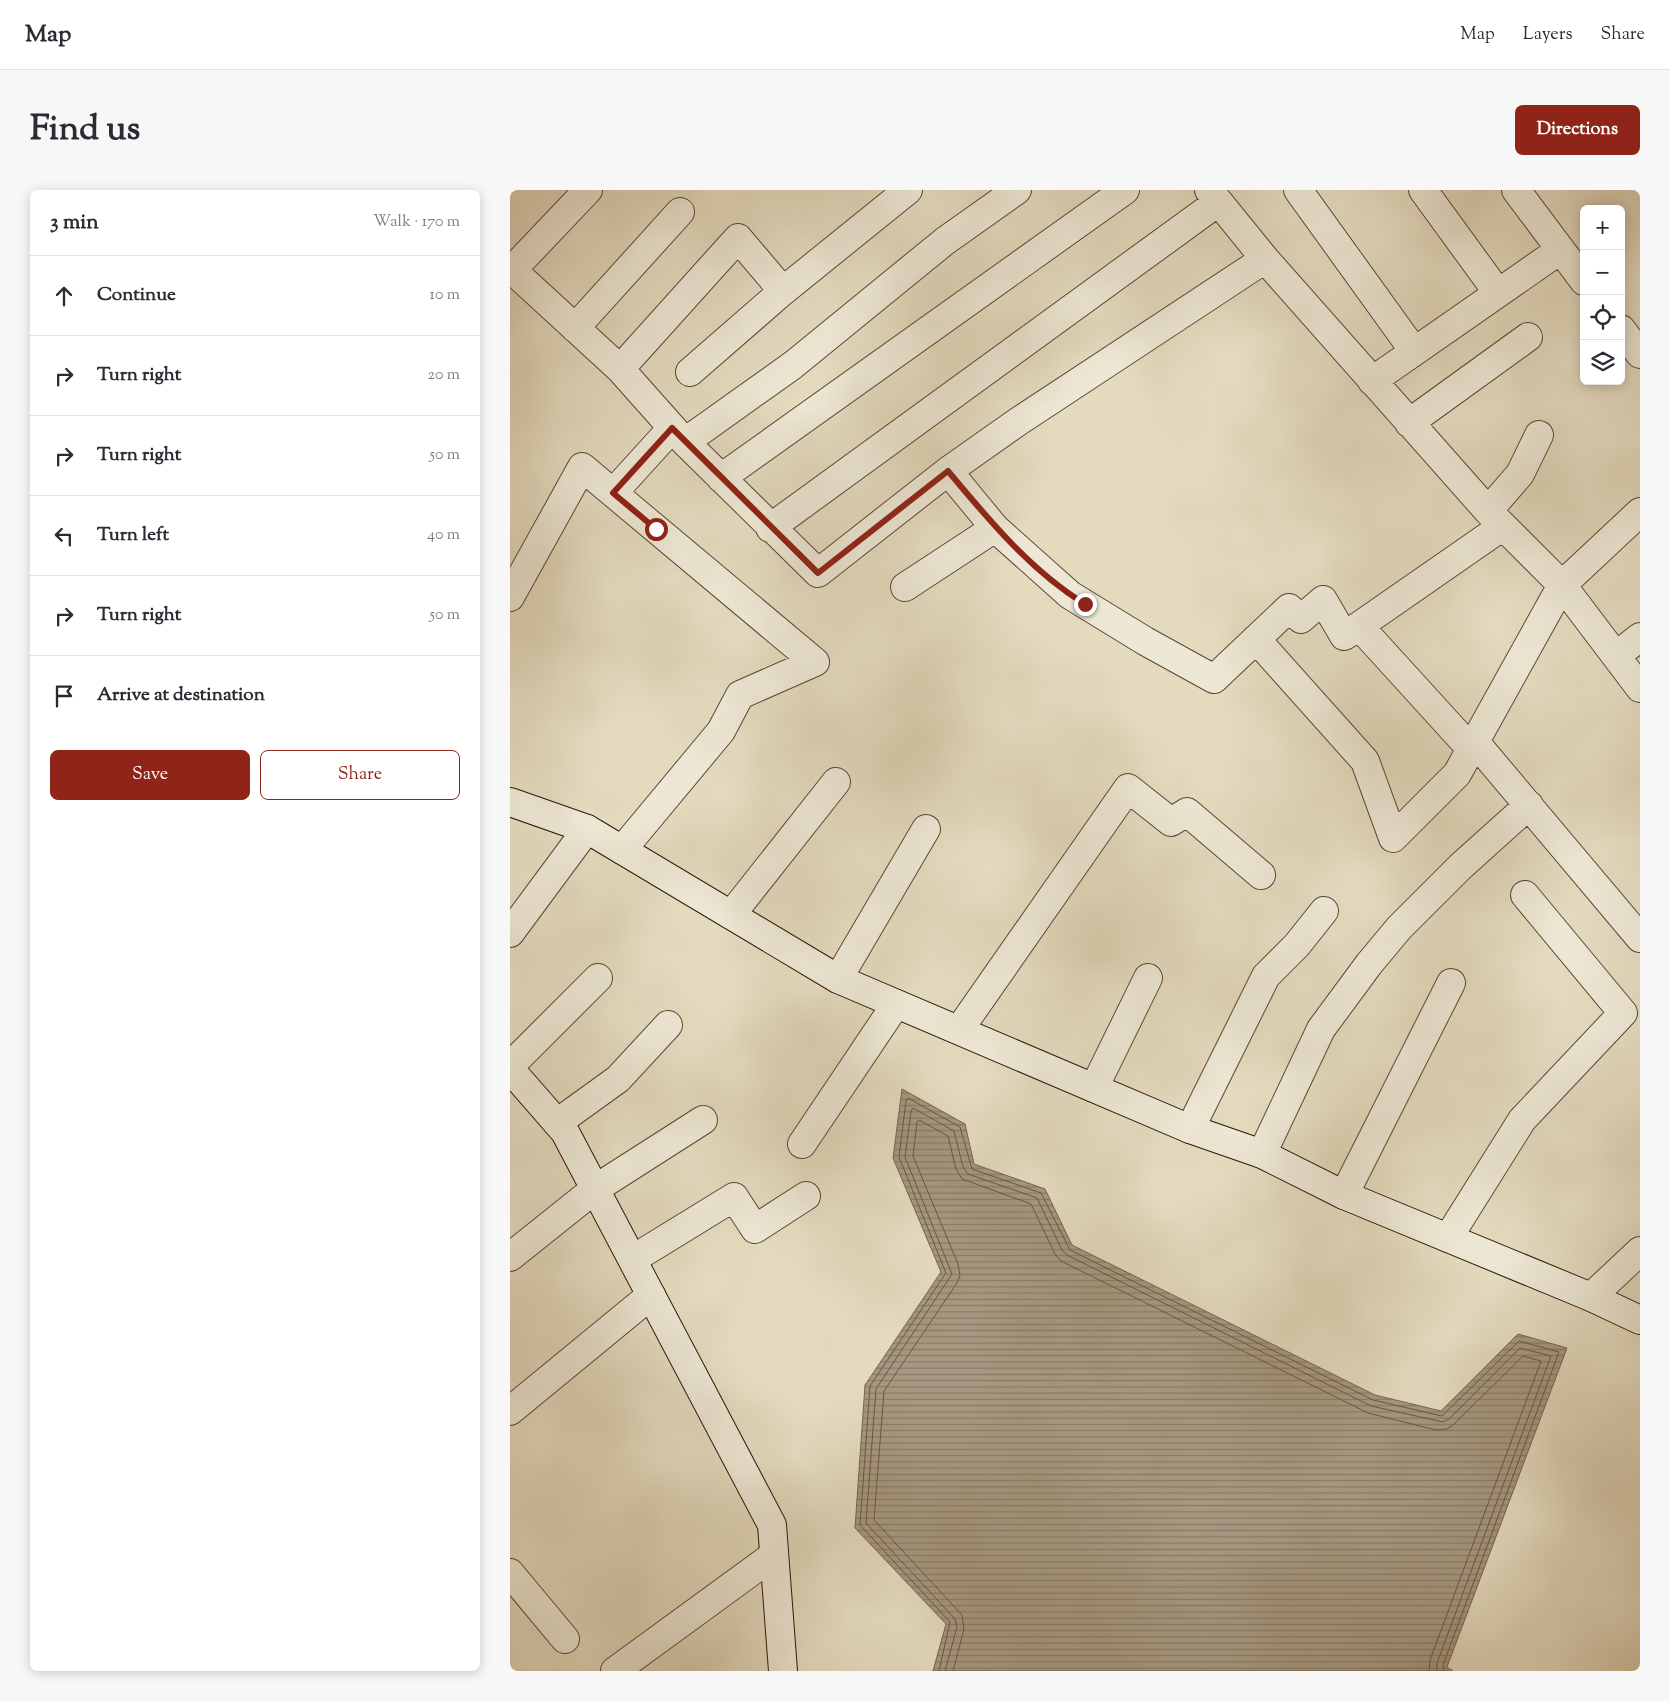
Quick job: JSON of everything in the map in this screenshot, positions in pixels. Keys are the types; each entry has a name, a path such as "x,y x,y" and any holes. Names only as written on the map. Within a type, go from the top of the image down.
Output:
{"street":[{"path":"588,190 511,269 620,369 679,435 770,528 818,573 948,471 1019,421 1265,259"},
{"path":"690,372 783,291 908,190"},
{"path":"613,493 679,435 793,365 945,242 1017,190"},
{"path":"721,478 1125,190"},
{"path":"1298,190 1414,351"},
{"path":"1423,190 1498,293"},
{"path":"1516,190 1580,276"},
{"path":"770,528 1214,196 1265,259 1410,424 1495,519 1562,585 1640,688"},
{"path":"575,328 680,212"},
{"path":"620,369 738,238 783,291"},
{"path":"1372,381 1560,250"},
{"path":"1625,334 1640,354"},
{"path":"1410,424 1528,337"},
{"path":"948,471 995,528 1070,595 1144,641 1214,679 1289,608 1301,619 1323,600 1344,636 1359,626 1495,519 1539,435"},
{"path":"510,596 582,466 815,662 740,695 721,731 622,850"},
{"path":"1256,639 1365,762 1393,838 1457,774 1562,585 1640,512"},
{"path":"905,587 995,528"},
{"path":"1359,626 1529,806 1640,938"},
{"path":"1616,656 1640,637"},
{"path":"731,915 836,782"},
{"path":"959,1030 1128,788 1171,822 1187,812 1261,875"},
{"path":"510,802 587,829 838,979 1190,1129 1262,1154 1344,1195 1591,1297 1640,1320"},
{"path":"1262,1154 1321,1029 1369,964 1400,928 1460,867 1529,806"},
{"path":"510,933 587,829"},
{"path":"838,979 926,829"},
{"path":"1448,1238 1522,1120 1632,1009 1525,895"},
{"path":"1190,1129 1266,976 1297,945 1324,910"},
{"path":"598,978 510,1068 565,1132 772,1524 783,1671"},
{"path":"1094,1088 1148,978"},
{"path":"1344,1195 1450,983"},
{"path":"802,1144 896,1004"},
{"path":"557,1123 618,1079 668,1025"},
{"path":"510,1258 595,1189 703,1120"},
{"path":"633,1259 734,1197 756,1229 806,1196"},
{"path":"1591,1297 1640,1251"},
{"path":"510,1411 651,1295"},
{"path":"615,1671 774,1555"},
{"path":"510,1573 565,1638"}],"water":[{"path":"902,1089 965,1124 974,1164 1045,1189 1072,1245 1375,1395 1441,1411 1518,1334 1567,1348 1447,1667 1453,1671 933,1671 946,1624 855,1528 865,1385 941,1272 893,1158"}],"route":[{"path":"656,529 613,493 672,428 770,528 818,573 948,471 995,528 1070,595 1085,604"}]}
